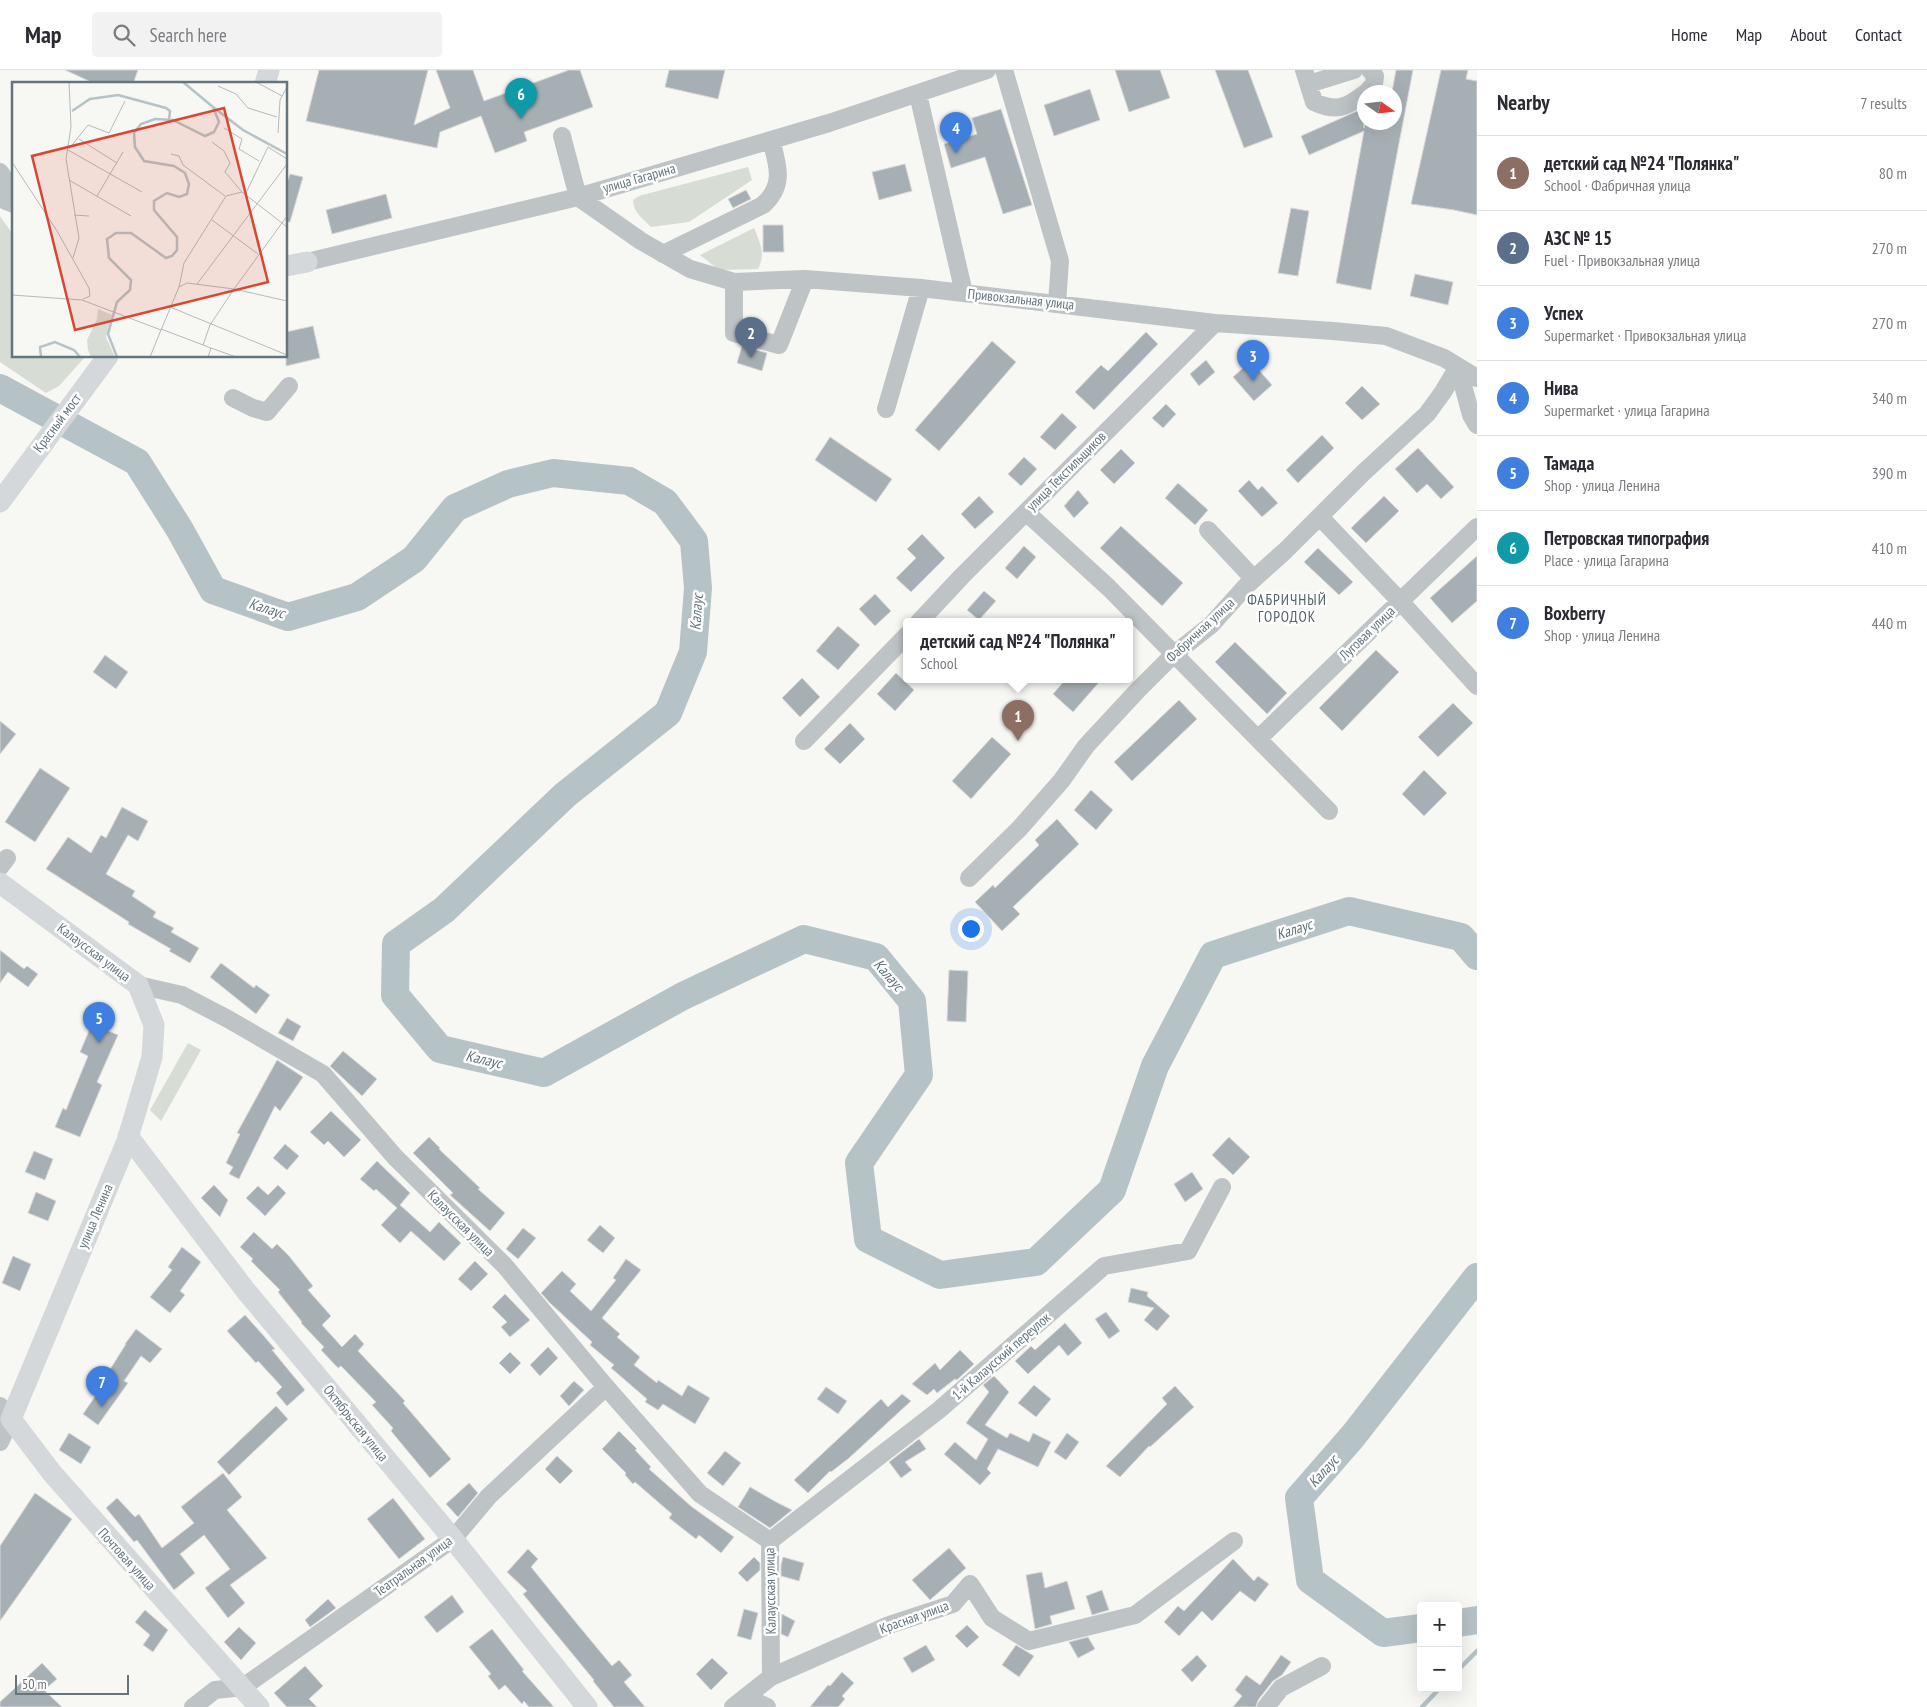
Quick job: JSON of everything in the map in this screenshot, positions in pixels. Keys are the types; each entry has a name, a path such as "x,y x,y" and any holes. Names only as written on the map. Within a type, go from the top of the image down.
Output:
{"main road":[{"path":"265,82 269,70"},
{"name":"Красный мост","path":"0,504 14,480 106,359"},
{"name":"Калаусская улица","path":"0,883 138,985"},
{"name":"улица Ленина","path":"6,1413 128,1136 152,1057 154,1026 138,985"},
{"name":"Октябрьская улица","path":"128,1136 246,1291 453,1539 587,1707"},
{"name":"Почтовая улица","path":"6,1413 58,1480 259,1707"}],"street":[{"name":"улица Гагарина","path":"293,263 578,196 771,140 918,94 987,70"},
{"path":"1004,70 1060,261 1057,303"},
{"path":"1354,70 1306,77 1314,102 1327,108 1348,106 1357,100"},
{"path":"1370,70 1375,76 1373,85"},
{"path":"918,94 964,292"},
{"path":"562,136 578,196"},
{"path":"663,254 763,205 773,196 778,179 778,168 771,140"},
{"path":"0,172 6,180 6,200 12,203"},
{"name":"Привокзальная улица","path":"578,196 640,241 690,270 734,282 805,280 921,288 1214,323 1386,336 1444,358 1477,378"},
{"path":"734,282 734,333 779,345 805,280"},
{"path":"886,409 921,288"},
{"name":"улица Текстильщиков","path":"923,618 1214,323"},
{"path":"1458,367 1471,416 1477,424"},
{"name":"Фабричная улица","path":"969,878 1019,829 1062,780 1086,746 1173,654 1211,624 1254,579 1320,517 1363,473 1427,414 1444,392 1458,367"},
{"path":"233,398 253,408 267,412 289,386"},
{"path":"1026,512 1109,588 1329,811"},
{"path":"1320,517 1477,686"},
{"name":"Луговая улица","path":"1258,739 1477,527"},
{"path":"1208,530 1254,579"},
{"path":"804,740 903,640"},
{"name":"Калаусская улица","path":"138,985 182,994 228,1018 323,1074 395,1157 505,1266 606,1387 700,1494 770,1541 771,1677"},
{"name":"1-й Калаусский переулок","path":"770,1541 939,1410 1104,1266 1188,1251 1222,1187"},
{"name":"Театральная улица","path":"193,1707 215,1690 243,1687 453,1539 488,1496 606,1387"},
{"name":"улица Ленина","path":"0,1442 6,1413"},
{"name":"Красная улица","path":"740,1702 771,1677 889,1625 953,1604 970,1584 992,1618 1029,1641 1135,1615 1234,1541"},
{"path":"1266,1707 1281,1688 1322,1666"},
{"path":"740,1702 767,1707"}],"shaded area":[{"path":"748,167 752,180 689,222 651,227 639,215 633,204 633,200 639,196"},
{"path":"0,216 12,233 12,358 84,358 59,386 46,393 0,362"},
{"path":"754,228 762,253 758,269 719,270 700,255"},
{"path":"188,1043 201,1050 161,1121 150,1110"}],"building":[{"path":"65,70 138,70 134,82 89,81"},
{"path":"319,70 428,70 414,125 450,108 436,70 473,70 484,101 569,70 580,70 593,107 524,132 527,141 495,153 481,116 440,132 437,148 306,121"},
{"path":"669,70 725,70 718,99 665,87"},
{"path":"1115,70 1160,70 1170,98 1129,112"},
{"path":"1215,70 1248,70 1273,137 1244,148"},
{"path":"1396,70 1413,70 1402,128 1402,85 1393,85"},
{"path":"1441,70 1468,70 1466,79 1477,81 1477,215 1411,204"},
{"path":"1090,89 1100,120 1054,136 1044,105"},
{"path":"1001,109 1032,205 1003,214 985,157 951,168 944,144 977,134 972,118"},
{"path":"1357,111 1357,130 1402,130 1371,290 1336,283 1364,131 1309,155 1301,136"},
{"path":"905,164 912,191 879,200 872,172"},
{"path":"290,174 303,177 290,222 288,222 288,180"},
{"path":"746,190 751,199 733,208 728,199"},
{"path":"386,194 392,218 332,234 326,210"},
{"path":"1291,208 1309,211 1298,276 1278,273"},
{"path":"763,225 783,225 784,252 763,252"},
{"path":"1415,274 1453,282 1448,305 1410,296"},
{"path":"313,326 320,358 286,366 286,358 288,358 288,332"},
{"path":"1146,332 1158,344 1094,410 1075,392 1101,365 1108,371"},
{"path":"992,341 1016,362 939,451 915,430"},
{"path":"742,346 767,353 762,371 737,363"},
{"path":"1206,360 1215,372 1199,386 1190,374"},
{"path":"1251,361 1272,385 1254,401 1233,377"},
{"path":"1362,386 1380,404 1362,420 1345,403"},
{"path":"1166,404 1176,414 1163,428 1152,418"},
{"path":"1062,413 1077,427 1055,450 1040,437"},
{"path":"1322,435 1334,448 1298,483 1286,470"},
{"path":"830,437 892,479 876,502 815,460"},
{"path":"1418,448 1454,487 1441,499 1427,484 1417,493 1395,469"},
{"path":"1121,449 1135,463 1114,484 1100,470"},
{"path":"1024,457 1037,469 1021,486 1008,474"},
{"path":"1249,480 1258,490 1262,486 1278,503 1262,517 1238,491"},
{"path":"1178,483 1208,510 1195,525 1165,498"},
{"path":"1078,490 1089,503 1074,518 1064,506"},
{"path":"979,496 994,512 975,529 961,514"},
{"path":"1384,496 1399,511 1366,543 1351,528"},
{"path":"1121,526 1183,583 1162,606 1100,548"},
{"path":"922,534 945,558 911,592 896,578 916,558 907,549"},
{"path":"1024,546 1036,557 1017,579 1005,568"},
{"path":"1318,548 1353,582 1339,595 1304,562"},
{"path":"1477,556 1477,601 1452,623 1430,598"},
{"path":"984,591 996,601 981,618 977,618 967,610"},
{"path":"875,594 891,611 875,626 859,609"},
{"path":"838,626 860,645 838,670 816,651"},
{"path":"1235,642 1287,693 1267,714 1215,662"},
{"path":"1376,650 1399,672 1342,731 1319,708"},
{"path":"105,655 128,672 116,689 93,672"},
{"path":"896,673 903,680 903,683 907,683 914,690 895,711 877,694"},
{"path":"802,678 820,697 800,717 782,698"},
{"path":"1062,683 1098,683 1073,712 1053,694"},
{"path":"1179,700 1197,719 1132,781 1114,762"},
{"path":"1453,703 1473,723 1438,757 1418,737"},
{"path":"0,721 16,734 0,754"},
{"path":"850,723 865,739 840,764 824,749"},
{"path":"992,737 1011,754 971,799 952,781"},
{"path":"40,768 70,788 35,842 5,822"},
{"path":"1424,770 1447,793 1424,816 1402,794"},
{"path":"1091,790 1113,810 1096,830 1074,810"},
{"path":"122,807 148,821 138,841 128,835 106,874 135,891 132,896 156,912 153,917 174,928 171,932 199,948 190,963 46,869 68,837 91,853 101,835 106,838"},
{"path":"1057,819 1079,844 1013,907 1020,914 1002,931 975,902 993,885 995,888 1039,845 1035,840"},
{"path":"0,950 24,969 27,966 38,974 28,987 8,972 0,983"},
{"path":"221,963 254,988 256,985 270,995 256,1014 210,977"},
{"path":"949,970 968,971 966,1022 947,1021"},
{"path":"287,1018 301,1026 293,1041 278,1033"},
{"path":"92,1024 118,1035 97,1082 102,1085 80,1137 55,1127 63,1108 66,1110 88,1056 80,1052"},
{"path":"343,1051 377,1079 362,1096 330,1066"},
{"path":"277,1060 303,1077 280,1111 275,1106 239,1179 229,1174 233,1167 226,1163 240,1134 237,1133"},
{"path":"331,1111 361,1140 344,1157 328,1141 324,1145 310,1132"},
{"path":"429,1137 480,1188 478,1189 505,1213 490,1231 450,1195 453,1193 413,1153"},
{"path":"1229,1137 1250,1157 1233,1175 1212,1155"},
{"path":"285,1144 299,1156 287,1170 273,1158"},
{"path":"34,1151 53,1159 45,1180 25,1172"},
{"path":"377,1161 410,1193 400,1205 430,1232 439,1222 461,1243 444,1261 411,1231 400,1243 381,1225 397,1208 376,1189 374,1191 360,1179"},
{"path":"1192,1172 1203,1189 1185,1202 1174,1184"},
{"path":"214,1185 228,1200 220,1217 201,1198"},
{"path":"278,1185 286,1193 265,1216 246,1198 258,1186 268,1195"},
{"path":"36,1192 56,1201 48,1221 28,1213"},
{"path":"600,1225 615,1238 603,1253 587,1240"},
{"path":"523,1228 536,1238 518,1259 506,1249"},
{"path":"254,1232 272,1249 277,1244 289,1256 313,1286 308,1290 331,1316 322,1325 342,1347 355,1334 364,1344 358,1351 405,1401 403,1403 451,1459 430,1478 391,1431 393,1428 372,1405 376,1402 341,1366 338,1368 321,1350 324,1347 301,1323 278,1292 280,1290 240,1247"},
{"path":"182,1247 201,1262 180,1291 185,1295 170,1313 150,1297 172,1270 168,1267"},
{"path":"13,1256 31,1264 20,1291 2,1283"},
{"path":"626,1259 641,1270 602,1318 620,1334 617,1337 640,1357 634,1365 657,1383 658,1380 682,1396 688,1385 710,1398 695,1424 663,1404 658,1410 645,1402 647,1399 611,1368 614,1365 590,1345 592,1342 541,1293 562,1271 576,1284 570,1291 591,1311 616,1280 613,1278"},
{"path":"475,1261 488,1274 471,1291 458,1279"},
{"path":"1131,1288 1148,1292 1147,1296 1170,1316 1157,1331 1144,1320 1154,1308 1128,1302"},
{"path":"505,1294 530,1320 510,1337 501,1327 507,1322 492,1307"},
{"path":"1106,1312 1120,1331 1109,1339 1095,1319"},
{"path":"245,1315 275,1349 272,1350 305,1390 287,1406 276,1393 282,1387 258,1361 256,1363 227,1331"},
{"path":"1065,1323 1082,1343 1068,1356 1059,1345 1028,1374 1015,1361 1031,1346 1035,1350"},
{"path":"136,1329 162,1349 150,1363 141,1356 124,1381 128,1383 98,1425 83,1414 101,1388 99,1387"},
{"path":"548,1347 558,1358 540,1376 530,1365"},
{"path":"960,1350 974,1364 957,1380 955,1379 937,1393 934,1389 927,1395 912,1384 935,1363 940,1370"},
{"path":"510,1352 521,1363 510,1374 499,1363"},
{"path":"994,1376 1009,1392 985,1425 1007,1438 1010,1433 1029,1442 1033,1433 1051,1442 1038,1467 998,1449 987,1469 991,1473 980,1485 944,1454 955,1442 976,1460 988,1439 966,1423 989,1392 983,1385"},
{"path":"574,1381 584,1390 569,1406 560,1396"},
{"path":"1034,1385 1051,1399 1036,1417 1018,1403"},
{"path":"1175,1386 1194,1407 1149,1446 1120,1477 1106,1466 1167,1404 1162,1398"},
{"path":"826,1387 847,1401 838,1414 817,1399"},
{"path":"902,1394 911,1401 849,1458 830,1471 808,1493 794,1480 881,1399 888,1407"},
{"path":"276,1406 288,1419 229,1475 217,1462"},
{"path":"619,1431 637,1449 635,1450 651,1467 649,1469 692,1507 734,1537 721,1553 699,1535 696,1539 669,1518 672,1514 635,1482 633,1484 625,1475 626,1473 602,1449"},
{"path":"69,1433 91,1447 81,1464 59,1450"},
{"path":"1067,1433 1079,1442 1066,1460 1054,1452"},
{"path":"919,1439 926,1449 905,1462 912,1470 901,1478 889,1462"},
{"path":"725,1451 741,1463 723,1486 707,1473"},
{"path":"557,1456 573,1471 560,1484 545,1469"},
{"path":"223,1473 242,1497 227,1510 267,1558 230,1585 245,1603 228,1618 205,1588 230,1569 204,1535 180,1554 195,1573 174,1590 137,1540 134,1542 106,1508 117,1498 135,1517 139,1514 162,1548 194,1523 181,1507"},
{"path":"469,1483 478,1493 458,1517 446,1504"},
{"path":"750,1487 792,1510 770,1528 738,1507"},
{"path":"35,1493 72,1519 0,1621 0,1546"},
{"path":"393,1498 425,1539 399,1559 367,1519"},
{"path":"949,1548 966,1568 930,1600 912,1580"},
{"path":"528,1549 538,1559 531,1567 578,1625 612,1666 619,1660 632,1675 624,1682 645,1707 614,1707 523,1594 527,1591 507,1572"},
{"path":"754,1557 760,1563 760,1570 747,1582 738,1573"},
{"path":"783,1557 804,1563 799,1581 781,1576"},
{"path":"1233,1559 1254,1581 1258,1576 1269,1584 1255,1602 1240,1591 1212,1621 1202,1611 1179,1636 1164,1622 1178,1606 1184,1611"},
{"path":"1042,1572 1045,1588 1067,1581 1075,1609 1050,1616 1052,1624 1035,1629 1026,1575"},
{"path":"1102,1590 1109,1610 1092,1615 1086,1596"},
{"path":"452,1595 464,1612 437,1633 424,1617"},
{"path":"328,1599 336,1608 310,1627 305,1620"},
{"path":"744,1609 758,1613 751,1640 737,1636"},
{"path":"145,1610 168,1630 153,1652 143,1645 150,1635 135,1622"},
{"path":"782,1614 795,1621 788,1637 781,1634"},
{"path":"967,1625 979,1637 967,1648 955,1636"},
{"path":"239,1627 256,1643 241,1660 224,1642"},
{"path":"492,1629 524,1670 522,1671 554,1707 529,1707 524,1701 522,1704 505,1685 499,1690 488,1676 491,1674 469,1647"},
{"path":"1088,1637 1095,1649 1078,1658 1069,1642"},
{"path":"926,1645 935,1660 912,1673 903,1658"},
{"path":"1016,1645 1034,1656 1019,1677 1002,1665"},
{"path":"1197,1655 1207,1666 1192,1682 1181,1670"},
{"path":"1281,1655 1291,1662 1282,1675 1273,1681 1258,1700 1256,1707 1233,1707 1242,1696 1235,1690 1246,1675 1260,1685"},
{"path":"712,1658 728,1673 711,1690 696,1674"},
{"path":"42,1663 57,1679 44,1690 62,1707 0,1707 0,1702"},
{"path":"305,1666 323,1686 309,1699 317,1707 287,1707 274,1693"},
{"path":"842,1672 854,1683 842,1696 845,1699 838,1707 810,1707 828,1685 830,1686"}],"waterway":[{"name":"Калаус","path":"0,388 137,462 180,530 213,590 288,617 357,597 414,559 455,508 508,484 553,473 629,481 665,502 694,541 698,588 693,652 668,713 565,795 444,910 396,944 395,995 440,1049 544,1073 683,996 804,939 876,957 912,1001 919,1075 859,1163 868,1239 940,1275 1036,1262 1112,1190 1155,1066 1213,955 1349,911 1461,937 1477,956"},
{"name":"Калаус","path":"1417,1629 1383,1633 1310,1580 1299,1498 1353,1436 1477,1277"},
{"name":"Калаус","path":"1462,1622 1477,1620"},
{"path":"1462,1666 1477,1651"},
{"path":"1422,1707 1436,1692"}],"place":[{"name":"Петровская типография","path":"521,119"},
{"name":"Нива","path":"956,153"},
{"name":"АЗС № 15","path":"751,358"},
{"name":"Успех","path":"1253,381"},
{"name":"детский сад №24 \"Полянка\"","path":"1018,741"},
{"name":"Тамада","path":"99,1043"},
{"name":"Boxberry","path":"102,1407"}],"district":[{"name":"ФАБРИЧНЫЙ ГОРОДОК","path":"1287,608"}]}
